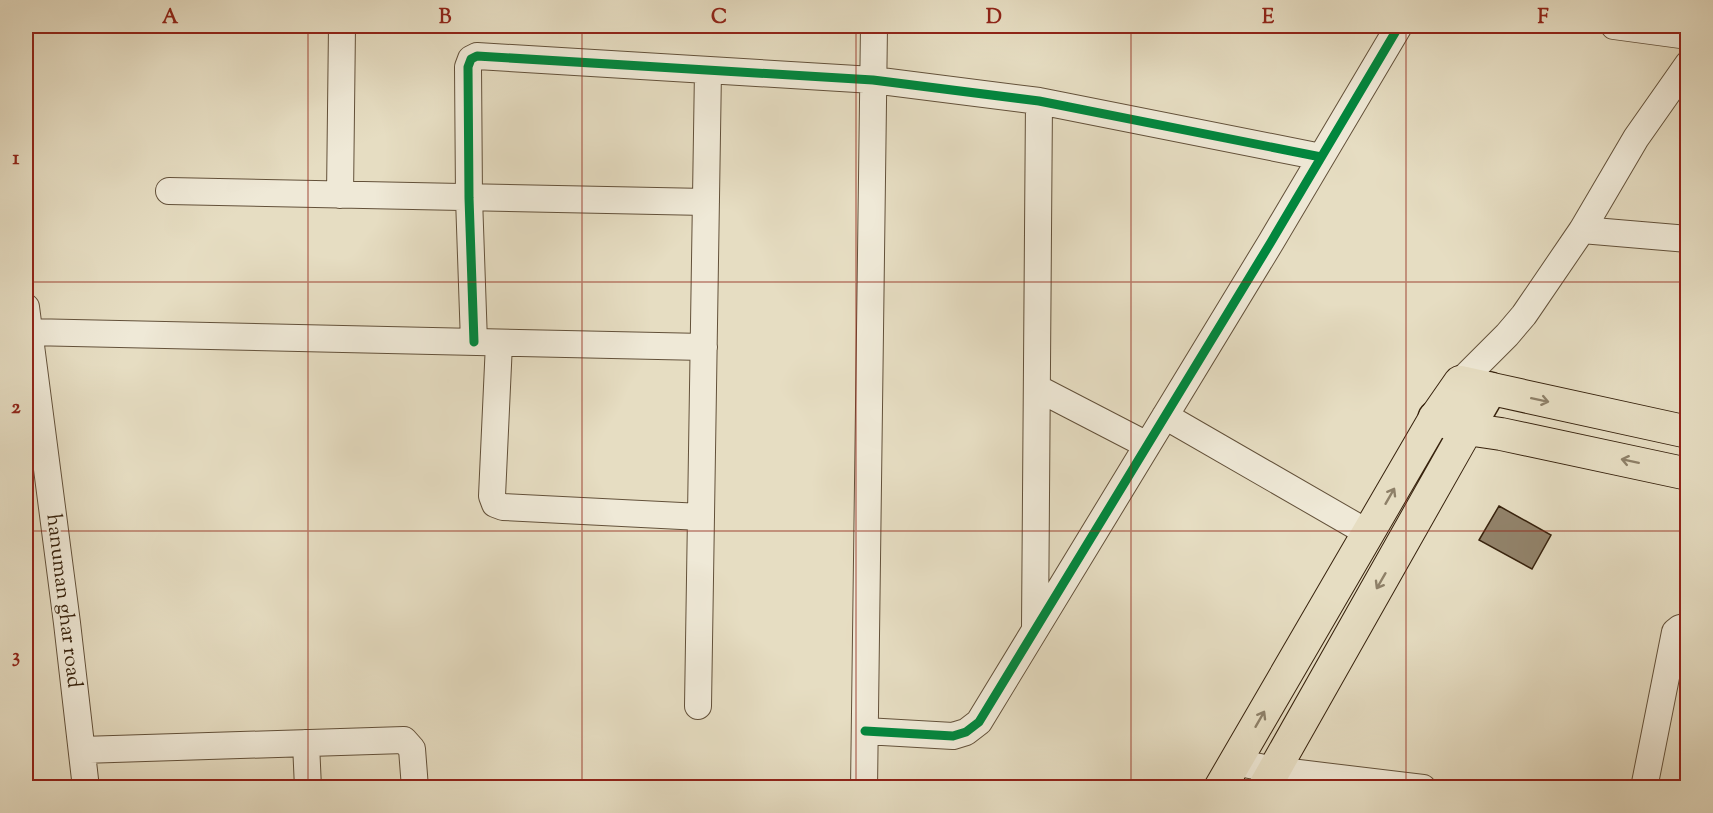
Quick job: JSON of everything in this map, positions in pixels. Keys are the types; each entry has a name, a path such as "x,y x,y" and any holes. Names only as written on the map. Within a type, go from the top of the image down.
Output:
{"highway":[{"path":"1435,418 1467,429 1475,386"}],"main road":[{"path":"1227,775 1435,418 1475,386 1688,432"},
{"path":"1269,779 1467,429 1501,434 1688,474"}],"street":[{"path":"340,195 342,26"},
{"path":"864,788 874,26"},
{"path":"865,731 953,736 966,732 980,722 1399,26"},
{"path":"1614,26 1688,36"},
{"path":"701,517 503,507 495,504 492,496 486,343 469,198 468,67 471,59 477,56 873,80 1039,100 1321,157"},
{"path":"1475,386 1507,335 1582,230 1636,138 1688,64"},
{"path":"698,706 708,70"},
{"path":"1035,630 1039,100"},
{"path":"169,191 706,202"},
{"path":"1582,230 1688,239"},
{"name":"hanuman ghar road","path":"26,307 86,788"},
{"path":"28,332 704,348"},
{"path":"1037,388 1147,445"},
{"path":"1165,416 1368,533"},
{"path":"1644,788 1675,632 1688,626"},
{"path":"82,750 404,741 412,749 414,788"},
{"path":"306,743 309,788"},
{"path":"1227,775 1423,788"}],"building":[{"path":"1499,506 1551,535 1532,569 1479,540"}],"cycle path":[{"path":"865,731 953,736 966,732 979,722 1271,242 1399,26"},
{"path":"474,342 469,198 468,67 471,59 477,56 873,80 1039,101 1321,157"}]}
